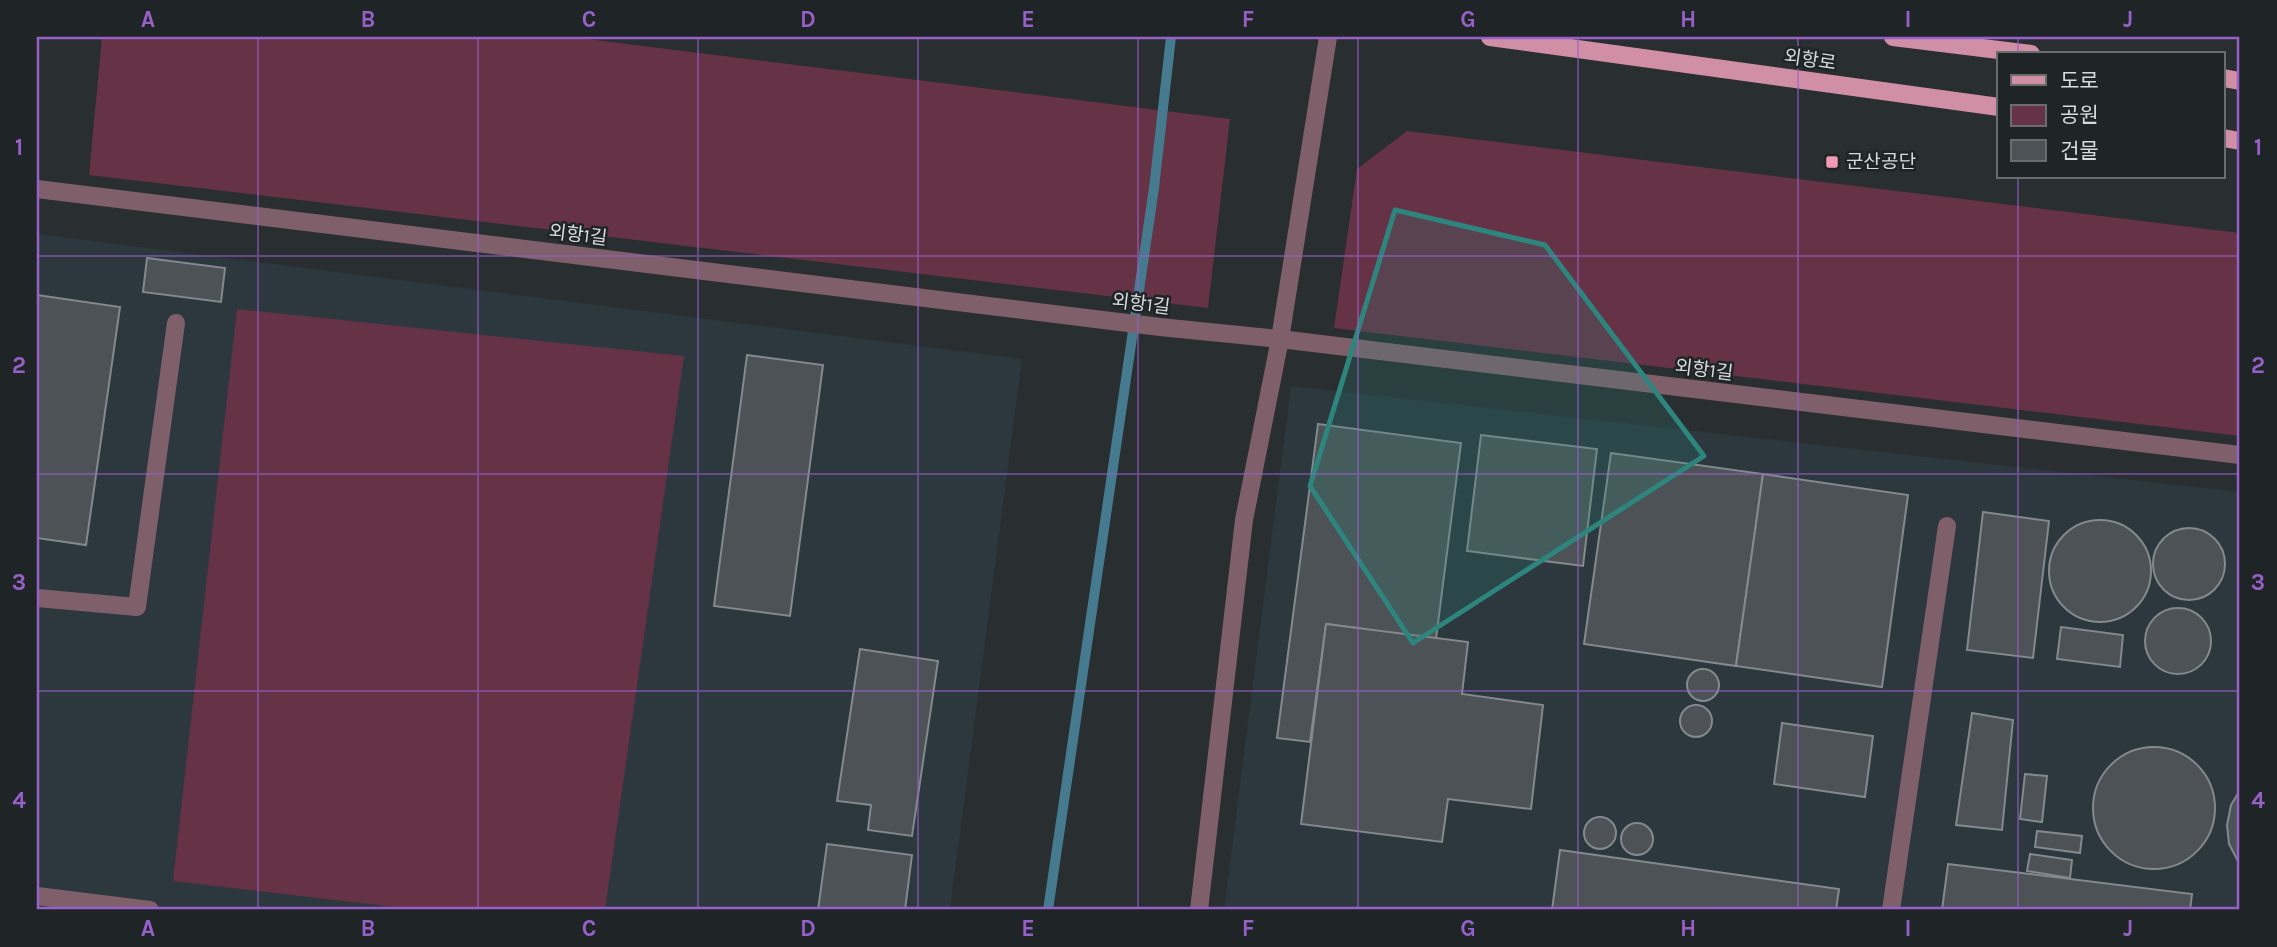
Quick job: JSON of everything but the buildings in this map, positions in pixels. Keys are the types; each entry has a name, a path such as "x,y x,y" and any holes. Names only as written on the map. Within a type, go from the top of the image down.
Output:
{"main road":[{"name":"외항로","path":"1490,37 1997,107"},
{"path":"1893,37 2015,52"}],"lane":[{"path":"1199,910 1244,520 1280,340 1328,37"},
{"name":"외항1길","path":"37,189 2240,456"},
{"path":"37,598 137,607 176,323"},
{"path":"1891,910 1947,526"},
{"path":"37,896 150,910"}],"highlighted area":[{"path":"1395,210 1545,245 1704,456 1413,643 1310,486"}],"shaded area":[{"path":"37,234 1022,359 950,910 37,910"},
{"path":"1291,386 2240,492 2240,910 1224,910"}],"green space":[{"path":"102,37 571,37 1230,119 1208,308 89,175"},
{"path":"1407,131 2240,233 2240,436 1334,328 1357,169"},
{"path":"237,309 684,356 605,910 420,910 173,881"}],"waterway":[{"path":"1048,910 1154,188 1171,37"}],"place":[{"name":"군산공단","path":"1832,162"}]}
